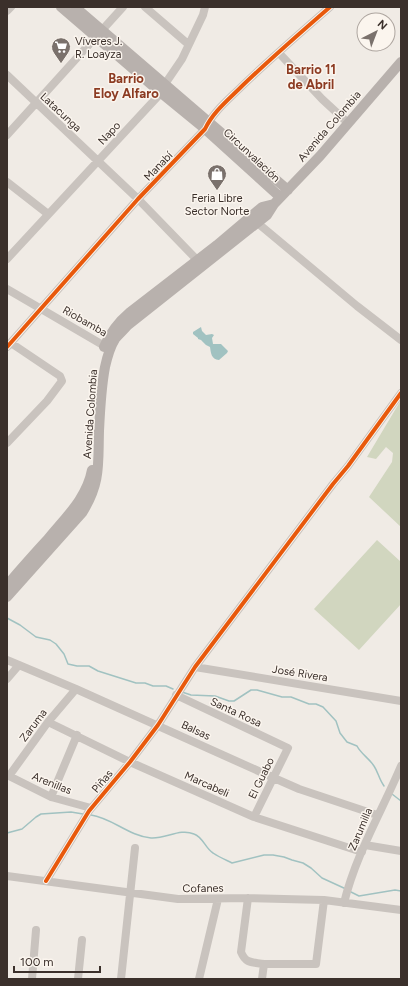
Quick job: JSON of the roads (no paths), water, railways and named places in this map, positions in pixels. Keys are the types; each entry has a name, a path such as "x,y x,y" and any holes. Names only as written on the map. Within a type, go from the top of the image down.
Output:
{"main road":[{"name":"Circunvalación","path":"61,7 99,34 163,89 288,190"},
{"name":"Circunvalación","path":"75,7 99,34"},
{"name":"Avenida Colombia","path":"8,588 82,513 90,501 99,471 99,430 103,377 108,347 128,325 200,263 254,220 268,215 277,200 320,156 401,62"},
{"name":"Circunvalación","path":"207,125 277,200"}],"street":[{"path":"7,11 11,7"},
{"path":"7,135 123,7"},
{"path":"145,7 188,44"},
{"name":"Napo","path":"7,259 163,89 182,59 203,15 205,7"},
{"name":"Manabí","path":"9,345 138,199 207,125 224,104 330,7"},
{"path":"278,53 322,99 348,123"},
{"name":"Latacunga","path":"7,75 138,199 200,263"},
{"path":"7,182 48,214"},
{"path":"254,220 401,340"},
{"name":"Riobamba","path":"7,289 108,347"},
{"path":"9,345 62,378 48,401 9,437"},
{"name":"Piñas","path":"46,881 91,808 130,762 158,725 195,667 348,466 401,392"},
{"name":"Balsas","path":"7,660 158,725 299,789 377,815"},
{"path":"7,680 19,665"},
{"name":"José Rivera","path":"195,667 401,701"},
{"name":"Zaruma","path":"8,775 48,722 76,689"},
{"name":"Santa Rosa","path":"176,695 288,748"},
{"name":"Marcabeli","path":"48,722 130,762 254,817 363,848 401,851"},
{"path":"51,797 77,735"},
{"name":"El Guabo","path":"254,817 288,748"},
{"name":"Zarumilla","path":"344,903 363,848 377,815 400,770"},
{"name":"Arenillas","path":"8,775 51,797 91,808"},
{"path":"121,979 135,848"},
{"name":"Cofanes","path":"7,876 178,899 248,898 324,900 401,910"},
{"path":"248,898 241,952 248,962 264,964 316,964 324,900"},
{"path":"199,979 218,899"},
{"path":"32,979 36,930"},
{"path":"78,979 82,940"},
{"path":"262,979 264,964"}],"water":[{"path":"201,327 202,331 206,335 214,335 212,338 213,344 221,344 228,351 219,360 213,357 210,347 193,334 193,332"}],"waterway":[{"path":"7,618 20,625 36,637 50,640 56,644 64,654 68,664 89,666 98,671 136,683 145,683 153,686 166,686 173,689"},
{"path":"182,692 191,695 215,696 229,701 234,701 251,690 257,690 282,697 291,697 309,704 316,704 323,707 336,721 340,733 347,742 357,746 372,763 384,786"},
{"path":"392,794 401,801"},
{"path":"7,833 22,829 41,814 71,812 83,814"},
{"path":"91,815 99,817 143,837 157,838 189,832 197,835 213,853 232,863 264,855 284,857 303,863 322,878 346,889"},
{"path":"351,892 359,896 395,890 401,891"}],"place":[{"name":"Víveres J. R. Loayza","path":"61,64"},
{"name":"Feria Libre Sector Norte","path":"217,191"}],"district":[{"name":"Barrio 11 de Abril","path":"311,76"},
{"name":"Barrio Eloy Alfaro","path":"126,86"}]}
